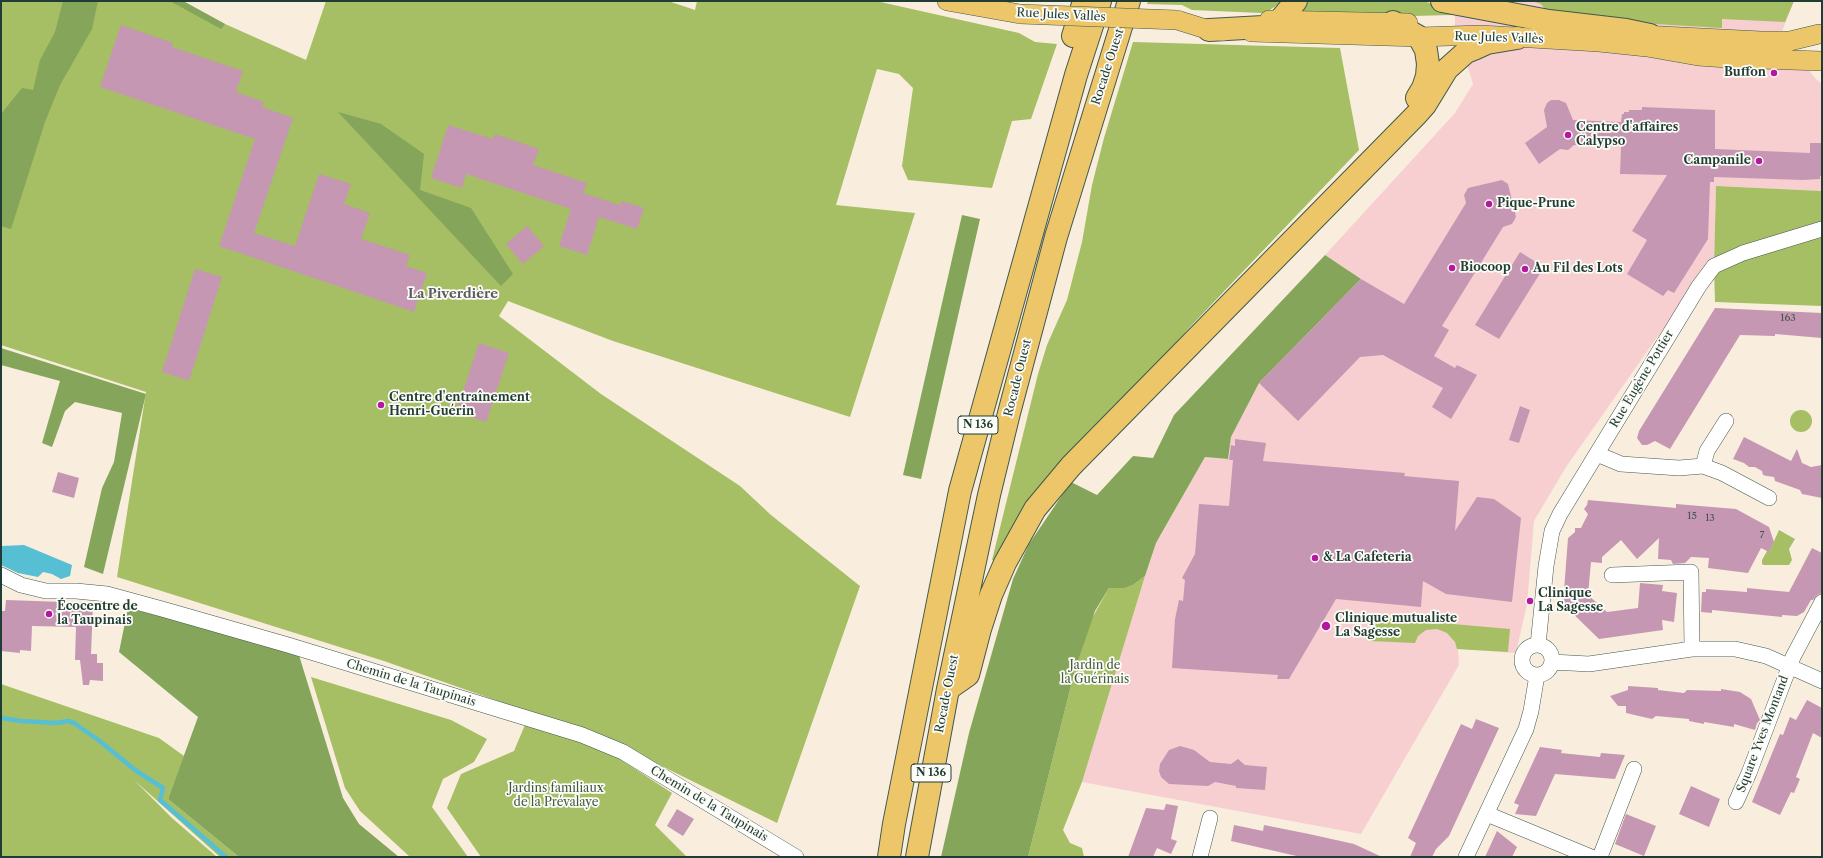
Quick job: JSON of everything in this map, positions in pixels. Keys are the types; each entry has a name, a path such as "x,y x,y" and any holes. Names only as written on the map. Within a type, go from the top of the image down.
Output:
{"highway":[{"path":"1076,75 1069,50 1084,1"},
{"name":"Rocade Ouest","path":"889,857 894,824 960,491 1076,75 1100,1"},
{"name":"Rocade Ouest","path":"917,857 948,689 989,494 1029,334 1080,155 1129,1"},
{"path":"1209,30 1263,27 1280,20 1296,1"},
{"path":"1442,1 1542,20 1626,30 1650,35"},
{"path":"1323,208 1416,100 1423,88 1428,64 1426,50 1419,37 1393,22"},
{"path":"948,689 968,675 980,629 991,595 1004,563 1036,509 1071,466 1417,114 1447,69 1456,60 1466,52 1487,43 1517,38"}],"main road":[{"name":"Rue Jules Vallès","path":"947,1 1020,14 1177,20 1393,22 1761,42 1790,41 1820,28"},
{"name":"Rue Jules Vallès","path":"1177,20 1209,30 1275,34 1419,37 1481,35 1599,42 1647,47 1698,56 1822,61"},
{"path":"1820,28 1820,48 1822,55"}],"street":[{"name":"Rue Eugène Pottier","path":"1538,645 1546,566 1552,531 1560,514 1688,303 1714,266 1742,253 1822,228"},
{"path":"1703,466 1707,451 1726,421"},
{"path":"1597,454 1621,464 1679,468 1703,466 1722,473 1769,498"},
{"path":"1612,575 1691,572 1692,649"},
{"name":"Chemin de la Taupinais","path":"1,575 21,585 46,591 76,591 107,594 162,609 288,645 582,735 623,752 796,857"},
{"name":"Square Yves Montand","path":"1736,802 1749,773 1790,666 1822,602"},
{"path":"1538,645 1546,648 1551,654 1552,662 1547,672 1536,675 1530,673 1522,662 1523,655 1526,650 1532,646 1538,645"},
{"path":"1552,662 1589,664 1692,649 1735,649 1766,656 1822,681"},
{"path":"1466,857 1526,729 1531,711 1536,675"},
{"path":"1600,857 1634,769"},
{"path":"1487,814 1592,857"},
{"path":"1200,857 1210,818"}],"shaded area":[{"path":"1454,1 1794,1 1781,34 1815,78 1822,84 1822,191 1716,186 1714,266 1696,282 1566,467 1534,521 1527,604 1516,653 1458,649 1459,665 1361,834 1082,782 1156,543 1205,457 1228,459 1231,437 1259,383 1361,279 1325,255 1455,113 1473,84 1455,26"}],"green space":[{"name":"Centre d'entraînement Henri-Guérin","path":"1,1 183,1 225,24 306,60 326,1 668,1 695,10 697,1 876,1 1019,33 1035,42 1057,44 1031,119 1012,121 992,188 908,180 902,166 913,88 899,74 877,69 836,205 915,213 850,417 613,341 508,301 499,316 601,394 740,486 771,515 860,586 777,823 609,740 384,661 117,577 146,392 1,345"},
{"path":"63,1 98,1 92,29 60,85 45,122 11,229 1,226 1,114 22,88 33,90 40,60 55,32"},
{"path":"170,1 183,1 225,24 221,29"},
{"path":"1148,1 1283,1 1267,12 1261,13 1192,10 1182,5 1147,4"},
{"path":"1307,1 1422,1 1454,9 1456,12 1452,15 1413,16 1299,14"},
{"path":"1532,1 1794,1 1785,22 1722,19 1722,28 1604,21 1547,12 1541,4"},
{"path":"1133,42 1340,48 1359,150 1190,327 1049,486 999,563 992,560 1038,374 1047,345 1067,300 1082,242 1092,185 1104,138"},
{"path":"338,112 381,124 424,154 420,190 471,208 513,274 501,286"},
{"path":"1716,186 1822,191 1822,306 1715,302 1714,266"},
{"path":"962,215 980,219 921,479 903,475"},
{"path":"1325,255 1361,279 1259,383 1231,437 1228,459 1205,457 1156,543 1145,576 1133,585 1125,588 1109,588 1095,611 1075,670 1028,857 941,857 969,733 1013,579 1029,544 1071,482 1097,495 1133,456 1153,458 1174,415"},
{"path":"1,348 146,394 103,574 84,567 102,488 114,462 122,413 75,402 65,411 52,447 42,443 60,381 1,365"},
{"path":"1801,410 1809,413 1812,421 1809,429 1801,432 1793,429 1790,421 1793,413"},
{"path":"1779,530 1795,539 1789,549 1792,560 1789,565 1764,565 1762,564 1762,560 1767,551 1770,550"},
{"name":"Jardin de la Guérinais","path":"1145,576 1082,782 1063,830 1070,843 1082,848 1084,857 1028,857 1075,670 1091,620 1109,588 1125,588 1133,585"},
{"path":"128,608 298,652 343,798 359,824 399,857 239,857 168,799 198,717 119,652"},
{"path":"1373,617 1510,629 1508,652 1457,649 1455,642 1447,633 1437,629 1426,630 1418,636 1415,643 1370,641"},
{"path":"311,677 451,720 487,739 474,762 443,779 432,807 468,857 410,857 360,811 345,788"},
{"path":"1,684 159,738 184,756 168,799 239,857 220,857 134,780 172,818 217,857 1,857"},
{"name":"Jardins familiaux de la Prévalaye","path":"527,720 603,748 672,793 655,825 687,857 481,857 447,808 461,774 514,751"}],"water":[{"path":"24,545 72,565 70,576 61,579 52,574 43,572 38,577 18,573 1,565 1,546"}],"building":[{"path":"121,25 173,43 172,47 243,71 236,92 264,102 262,107 293,118 254,233 295,246 319,174 351,184 344,204 370,213 361,239 410,255 406,266 427,273 414,312 219,246 255,139 100,87"},
{"path":"1551,100 1559,100 1566,103 1573,120 1621,122 1622,114 1624,114 1624,112 1629,112 1629,110 1642,110 1642,107 1715,110 1715,149 1810,153 1810,143 1822,143 1822,176 1820,176 1820,179 1803,180 1714,177 1714,182 1710,182 1708,239 1674,293 1668,290 1663,296 1627,274 1647,240 1632,231 1667,175 1620,174 1621,146 1574,145 1568,150 1560,149 1539,164 1525,143 1547,127 1544,110 1547,103"},
{"path":"448,125 493,139 495,134 539,149 533,165 587,183 583,193 620,205 622,201 644,208 637,229 599,217 587,255 559,246 571,209 466,174 462,188 431,178"},
{"path":"1502,180 1508,184 1516,217 1512,224 1503,227 1442,326 1449,330 1434,356 1455,368 1457,365 1477,375 1451,419 1432,407 1443,388 1383,355 1360,357 1298,421 1259,383 1361,279 1404,304 1466,203 1464,195 1468,188"},
{"path":"527,226 544,246 523,264 506,244"},
{"path":"1520,252 1544,267 1499,339 1475,325"},
{"path":"195,269 222,277 189,381 162,372"},
{"path":"1715,308 1822,313 1822,338 1775,334 1775,336 1740,335 1670,449 1655,441 1647,445 1642,445 1637,438 1639,431"},
{"path":"479,343 509,353 486,422 456,412"},
{"path":"1520,406 1530,410 1519,443 1509,440"},
{"path":"1744,437 1791,461 1797,449 1802,463 1811,467 1822,465 1822,498 1802,494 1800,490 1775,481 1774,477 1763,475 1762,471 1755,467 1749,467 1744,463 1733,459"},
{"path":"1235,439 1266,443 1263,461 1405,473 1404,476 1459,481 1455,531 1477,497 1494,499 1521,518 1512,602 1446,594 1423,581 1421,607 1336,599 1289,679 1277,679 1278,675 1172,668 1175,619 1179,600 1183,601 1185,580 1182,578 1195,554 1199,504 1229,506 1233,460 1229,460 1231,445 1235,446"},
{"path":"58,472 79,478 74,498 52,492"},
{"path":"1588,500 1676,508 1676,504 1736,509 1769,527 1774,542 1769,552 1761,548 1748,573 1708,568 1709,558 1691,557 1685,563 1673,564 1671,560 1658,559 1659,538 1637,559 1621,540 1602,557 1602,563 1591,562 1588,595 1607,612 1638,608 1640,583 1663,585 1662,591 1677,593 1674,622 1662,620 1663,630 1599,639 1563,604 1568,538 1575,532 1575,528 1581,528 1588,514 1584,509"},
{"path":"1812,548 1822,553 1822,593 1811,600 1804,612 1797,616 1782,615 1782,617 1712,610 1712,613 1701,612 1702,592 1706,592 1706,589 1747,592 1747,588 1789,592"},
{"path":"6,600 93,603 91,654 97,654 97,663 103,663 103,681 90,680 89,685 83,685 80,660 75,660 76,627 32,626 31,651 20,650 20,653 1,651 1,611 5,611"},
{"path":"1628,686 1658,688 1658,690 1684,693 1687,690 1721,691 1721,689 1740,692 1751,699 1760,720 1757,723 1755,730 1734,724 1734,727 1704,722 1704,724 1689,721 1689,719 1656,716 1652,719 1626,713 1626,706 1618,706 1610,696 1628,690"},
{"path":"1807,700 1822,708 1822,738 1813,733 1796,777 1800,779 1794,793 1791,792 1780,815 1752,802 1780,734 1783,735 1790,717 1796,720"},
{"path":"1476,719 1499,728 1449,836 1436,849 1432,857 1410,857 1416,843 1408,838 1461,724 1472,729"},
{"path":"1180,746 1194,750 1210,762 1231,764 1238,759 1245,765 1267,767 1265,790 1236,788 1236,786 1215,782 1208,786 1169,784 1161,777 1159,771 1160,764 1169,750"},
{"path":"1540,747 1562,750 1561,753 1600,757 1601,753 1625,755 1615,779 1555,774 1536,816 1515,814 1519,805 1514,803"},
{"path":"1691,786 1720,799 1709,827 1679,814"},
{"path":"1166,804 1178,806 1171,839 1177,841 1171,854 1157,848 1153,857 1128,857 1146,808 1164,810"},
{"path":"677,809 694,819 683,836 667,826"},
{"path":"1626,814 1656,826 1644,856 1615,844"},
{"path":"1234,825 1263,831 1264,825 1309,834 1354,844 1382,857 1301,857 1231,841"},
{"path":"1497,831 1517,847 1512,857 1485,857"}],"waterway":[{"path":"1,718 21,721 56,723 68,721 74,723 101,742 135,770 163,788 160,800 226,857"}],"place":[{"name":"Buffon","path":"1774,73"},
{"name":"Centre d'affaires Calypso","path":"1568,135"},
{"name":"Campanile","path":"1759,161"},
{"name":"Pique-Prune","path":"1489,204"},
{"name":"Biocoop","path":"1452,268"},
{"name":"Au Fil des Lots","path":"1525,269"},
{"name":"Centre d'entraînement Henri-Guérin","path":"381,405"},
{"name":"& La Cafeteria","path":"1315,558"},
{"name":"Clinique La Sagesse","path":"1530,601"},
{"name":"Écocentre de la Taupinais","path":"49,614"},
{"name":"Clinique mutualiste La Sagesse","path":"1326,626"}],"district":[{"name":"La Piverdière","path":"453,294"}]}
